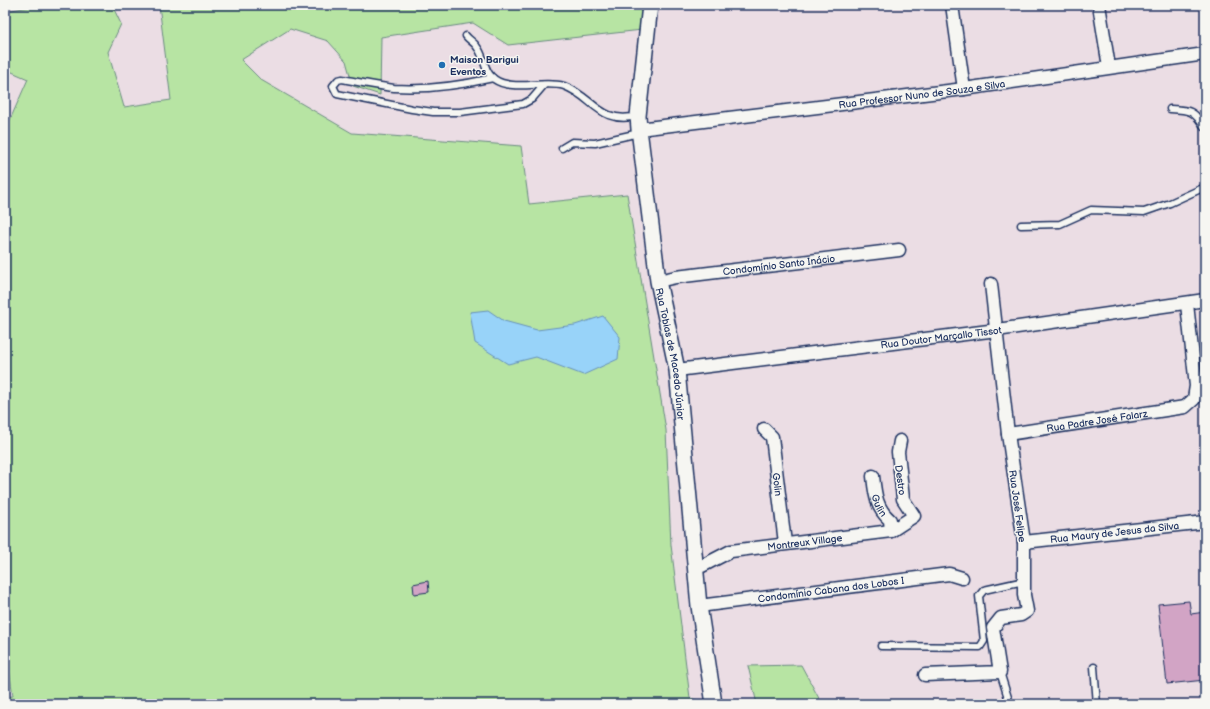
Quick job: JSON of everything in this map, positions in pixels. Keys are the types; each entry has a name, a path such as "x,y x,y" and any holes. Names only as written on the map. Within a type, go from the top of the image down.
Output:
{"street":[{"name":"Rua Tobias de Macedo Júnior","path":"650,5 638,126 658,280 677,370 699,606 714,704"},
{"path":"952,5 964,89"},
{"path":"1099,5 1108,67"},
{"name":"Rua Professor Nuno de Souza e Silva","path":"638,126 964,89 1205,54"},
{"name":"Condomínio Santo Inácio","path":"658,280 899,250"},
{"name":"Rua José Felipe","path":"991,284 1008,434 1024,542 1024,581 1027,611 1020,616 1001,618 993,628 1000,672"},
{"name":"Rua Doutor Marçallo Tissot","path":"677,370 996,330 1186,304 1205,300"},
{"name":"Rua Padre José Falarz","path":"1008,434 1185,408 1194,399 1196,386 1186,304"},
{"name":"Golin","path":"764,429 772,436 785,543"},
{"name":"Destro","path":"900,441 898,452 903,499 914,516"},
{"name":"Gulin","path":"873,476 876,502 884,516 890,520 891,531"},
{"name":"Montreux Village","path":"695,566 702,566 731,551 785,543 891,531 914,516"},
{"name":"Rua Maury de Jesus da Silva","path":"1024,542 1205,522"},
{"name":"Condomínio Cabana dos Lobos I","path":"699,606 949,574 962,578"},
{"path":"925,675 1000,672"}],"lane":[{"path":"466,36 478,47 484,66 493,78 501,83 563,86 574,92 602,113 616,117 628,118 638,126 595,143 572,142 562,148"},
{"path":"493,78 468,83 408,88 393,88 342,79 338,80 333,86 337,94 412,109 433,112 460,112 522,104 532,99 544,85"},
{"path":"1170,109 1187,110 1194,113 1205,128"},
{"path":"1021,225 1060,224 1091,210 1144,212 1162,206 1205,186"},
{"path":"881,646 980,647 984,641 979,596 984,590 1024,581"},
{"path":"1094,667 1097,704"},
{"name":"Rua José Felipe","path":"1000,672 1010,704"}],"green space":[{"path":"43,5 112,5 121,24 108,52 124,107 171,100 159,5 642,5 642,30 508,45 473,23 381,37 380,95 353,86 346,61 328,41 290,29 241,60 261,80 352,133 521,146 529,204 627,194 666,430 671,545 690,698 708,704 5,704 5,697 13,696 5,642 5,123 9,122 28,79 5,69 5,11"},
{"path":"801,665 822,704 757,704 748,666"}],"water":[{"path":"488,310 504,321 537,330 575,325 603,316 620,337 618,359 583,375 536,357 508,364 475,343 470,312"}],"building":[{"path":"428,581 429,592 414,594 413,584"},
{"path":"1189,601 1191,614 1205,612 1205,680 1167,684 1158,604"}],"place":[{"name":"Maison Barigui Eventos","path":"442,65"}]}
